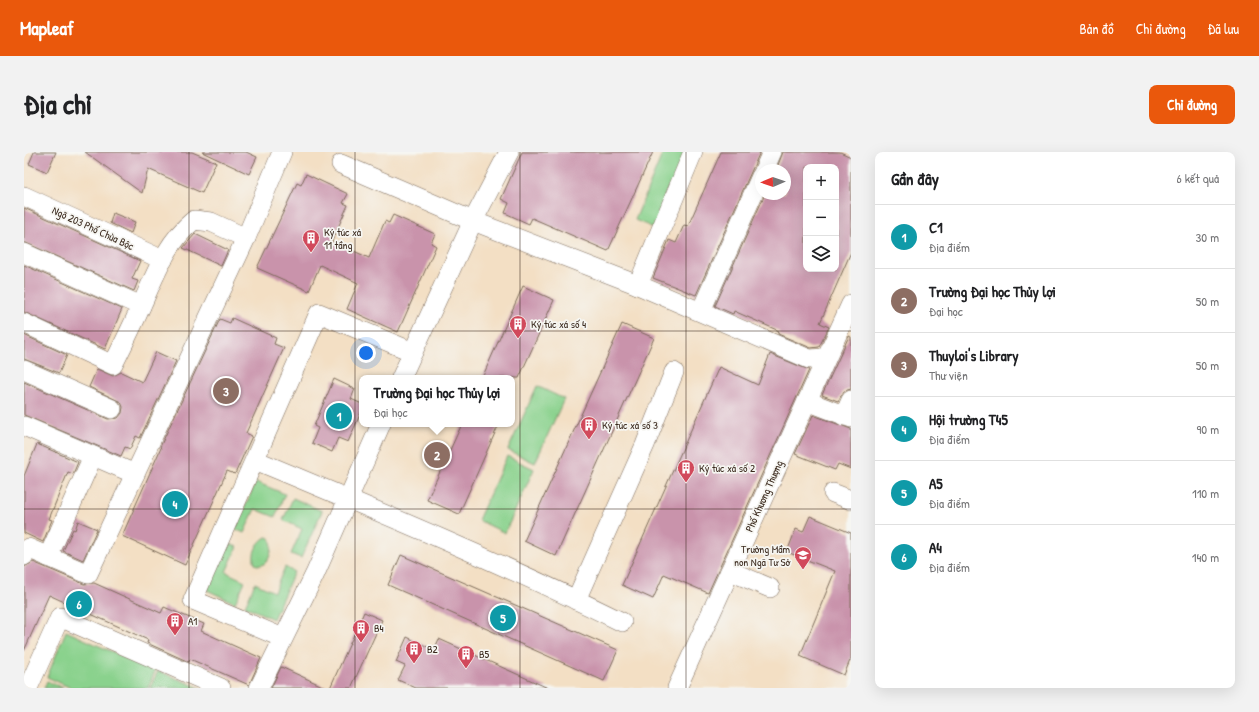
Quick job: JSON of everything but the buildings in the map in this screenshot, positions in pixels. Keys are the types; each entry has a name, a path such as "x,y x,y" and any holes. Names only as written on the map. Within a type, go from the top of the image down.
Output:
{"street":[{"path":"24,556 28,548 88,574 246,238 282,152"},
{"path":"402,375 473,220 509,152"},
{"path":"638,285 693,152"},
{"path":"767,164 772,152"},
{"path":"341,164 473,220 701,311 818,363"},
{"path":"701,311 755,190"},
{"name":"Ngõ 203 Phố Chùa Bộc","path":"24,196 163,260"},
{"path":"24,323 113,365 163,260 176,237 194,220 211,222 246,238"},
{"path":"24,253 141,306"},
{"name":"Phố Khương Thượng","path":"677,688 807,401 818,363 851,304"},
{"path":"283,638 193,600 319,313 413,352"},
{"path":"24,370 112,409"},
{"path":"576,600 645,445 674,372"},
{"path":"807,401 849,411"},
{"path":"24,426 135,474"},
{"path":"259,688 315,574 380,427"},
{"path":"48,557 93,456"},
{"path":"255,460 348,498 622,622"},
{"path":"833,493 851,500"},
{"path":"730,571 770,588"},
{"path":"28,688 60,617 221,688"}],"green space":[{"path":"663,152 689,152 656,229 635,220"},
{"path":"537,386 564,399 535,463 508,450"},
{"path":"507,456 534,469 505,533 478,520"},
{"path":"256,482 285,494 275,517 255,509 244,533 235,529"},
{"path":"293,498 322,511 301,558 291,554 302,529 283,520"},
{"path":"266,537 270,538 272,547 269,557 264,564 255,564 254,552 260,542"},
{"path":"228,543 237,547 226,572 245,581 235,603 207,590"},
{"path":"285,567 294,572 273,619 245,606 255,583 274,592"},
{"path":"66,631 155,671 148,688 71,688 47,677"},
{"path":"158,671 200,688 150,688"},
{"path":"47,681 63,688 44,688"}],"place":[{"name":"Ký túc xá 11 tầng","path":"311,253"},
{"name":"Ký túc xá số 4","path":"518,339"},
{"name":"Thuyloi's Library","path":"226,391"},
{"name":"C1","path":"339,416"},
{"name":"Ký túc xá số 3","path":"589,440"},
{"name":"Trường Đại học Thủy lợi","path":"437,455"},
{"name":"Ký túc xá số 2","path":"686,483"},
{"name":"Hội trường T45","path":"175,504"},
{"name":"Trường Mầm non Ngã Tư Sở","path":"803,570"},
{"name":"A4","path":"79,604"},
{"name":"A5","path":"503,618"},
{"name":"A1","path":"175,636"},
{"name":"B4","path":"361,643"},
{"name":"B2","path":"414,664"},
{"name":"B5","path":"466,669"}]}
